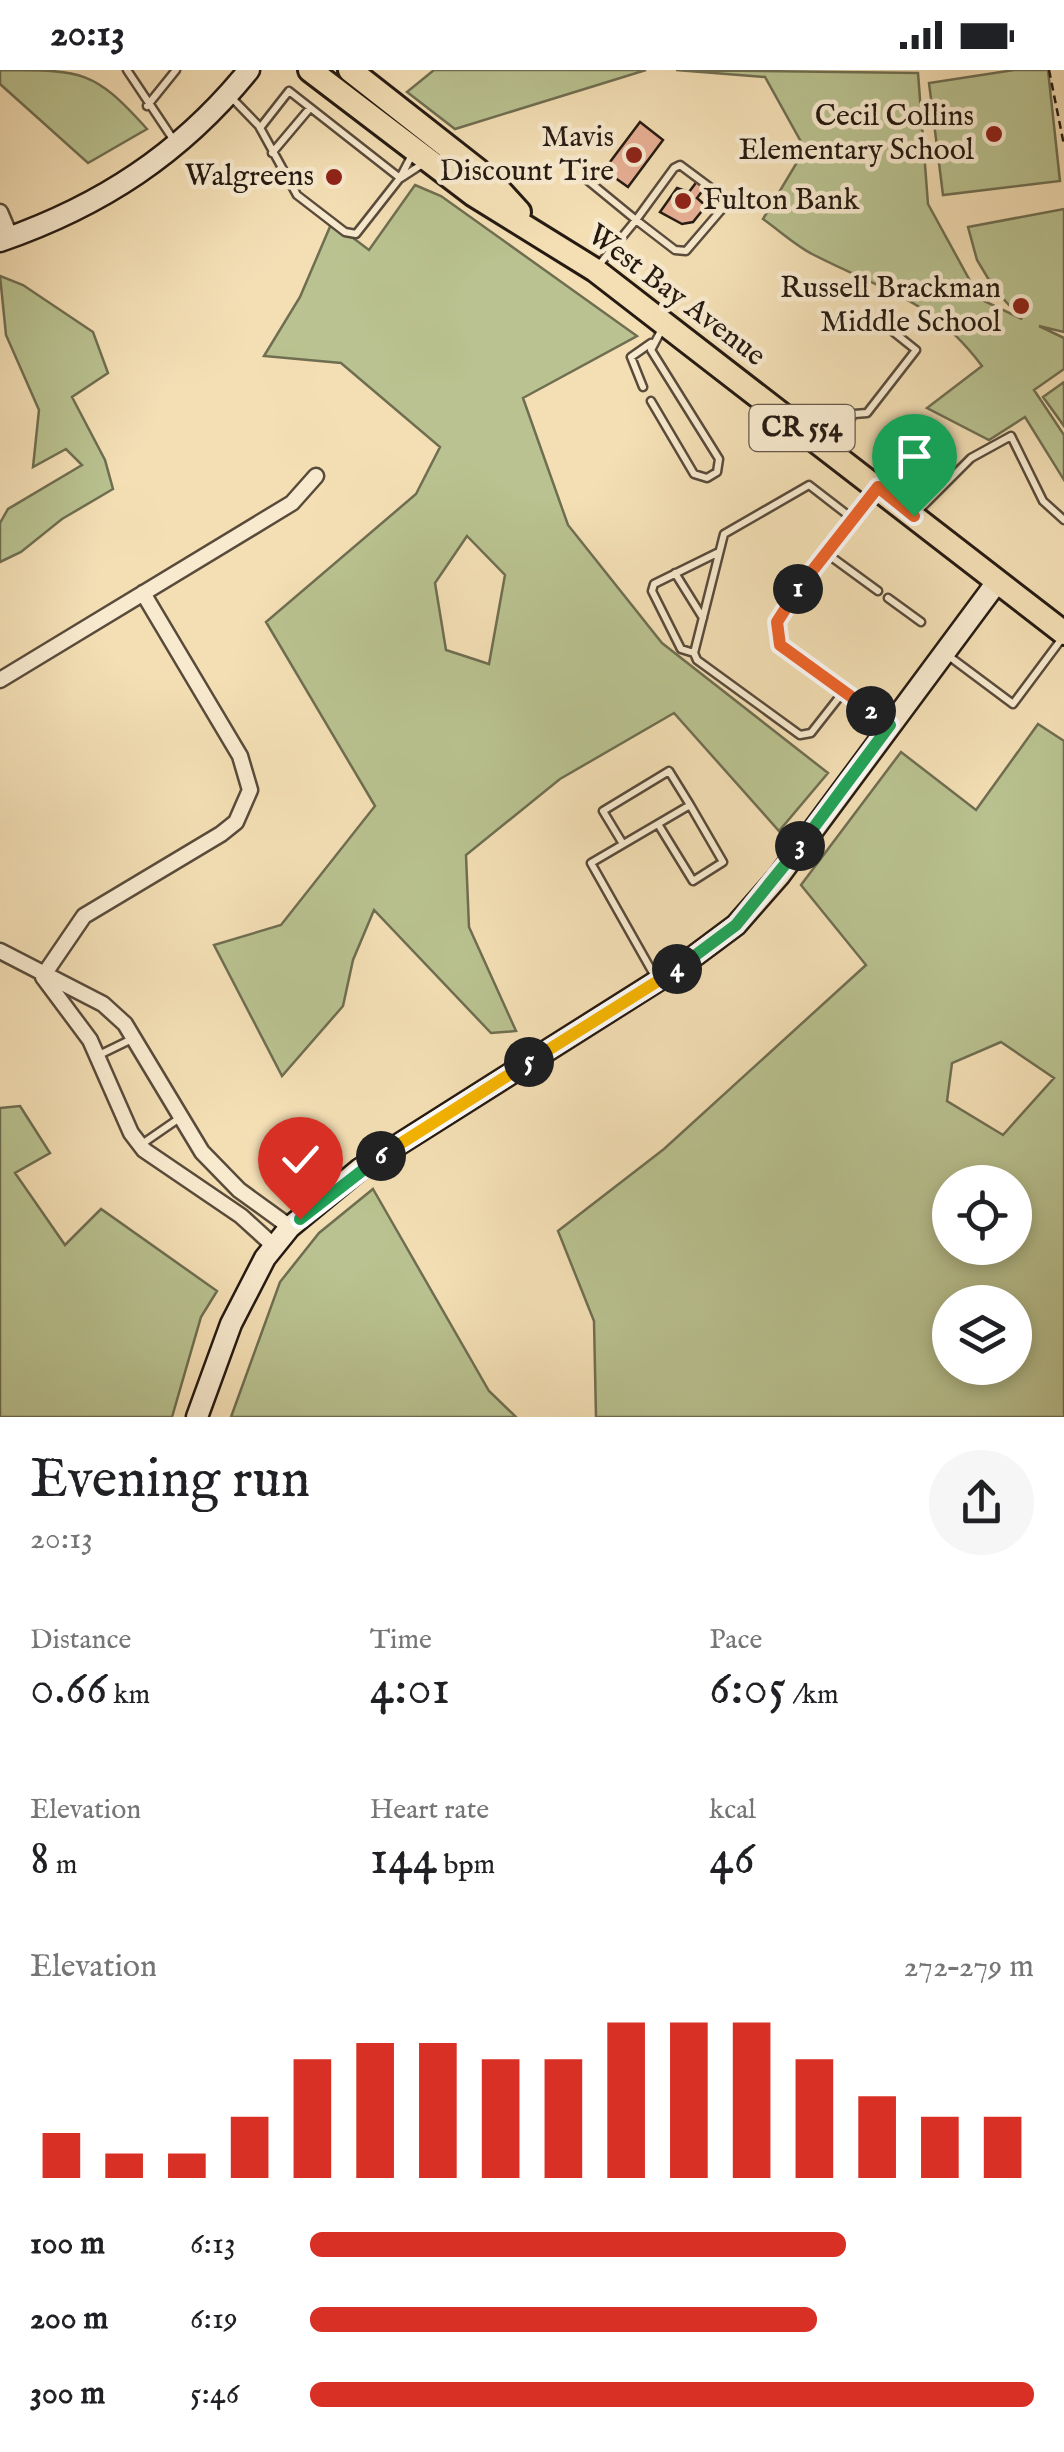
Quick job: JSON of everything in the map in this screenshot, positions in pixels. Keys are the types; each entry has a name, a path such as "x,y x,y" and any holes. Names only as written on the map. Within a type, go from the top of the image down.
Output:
{"main road":[{"name":"West Bay Avenue","path":"310,70 420,156 595,270 659,334 829,448 1064,634"},
{"name":"West Bay Avenue","path":"350,70 470,163 534,230"},
{"path":"420,156 438,150 470,163"}],"street":[{"path":"0,212 5,240 111,194 179,146 249,70"},
{"path":"0,680 292,503 316,476"},
{"path":"197,1417 231,1324 274,1246 290,1227 360,1169 722,938 754,906 997,582"},
{"path":"42,976 84,916 221,834 236,822 250,790 240,756 142,593"},
{"path":"0,952 103,1004 135,1038 218,1170 290,1227"},
{"path":"42,976 71,1010 140,1145 274,1246"}],"lane":[{"path":"128,70 148,106 179,146"},
{"path":"148,106 176,70"},
{"path":"260,128 289,91 400,178"},
{"path":"228,94 260,128 296,195 345,232 356,234 420,156"},
{"path":"272,154 310,108"},
{"path":"400,178 420,156"},
{"path":"586,178 636,220 675,250 686,251 724,204 717,190 688,168 674,168 636,220 595,270"},
{"path":"829,448 854,414 867,413 916,350 890,330"},
{"path":"643,387 631,357 659,334"},
{"path":"651,401 694,474 707,478 716,472 719,459 654,355 659,334"},
{"path":"914,516 971,458 1011,436 1043,500 1064,520"},
{"path":"844,691 811,733 800,736 697,660 694,653 724,534 808,485 852,519"},
{"path":"878,487 782,610 777,633 786,650 890,725"},
{"path":"694,653 681,649 652,591 654,584 720,552"},
{"path":"826,553 878,591"},
{"path":"676,573 702,618"},
{"path":"888,598 921,622"},
{"path":"943,652 1013,704 1064,634"},
{"path":"623,844 603,812 668,770 723,862 693,881 658,824"},
{"path":"657,981 591,864 690,805"},
{"path":"97,1056 135,1038"},
{"path":"140,1145 182,1116"},
{"path":"202,1190 218,1170"}],"path":[{"path":"1049,70 1064,145"}],"green space":[{"path":"0,70 51,71 85,77 113,95 147,129 88,163 0,84"},
{"path":"434,70 646,70 455,129 407,92"},
{"path":"676,70 918,73 928,204 980,299 1022,319 995,290 977,260 968,227 1064,209 1064,332 1039,326 1064,338 1064,369 1034,390 1064,435 1064,480 1025,417 989,440 927,408 982,366 944,325 906,299 807,251 763,219 805,149 765,77"},
{"name":"Cecil Collins Elementary School","path":"1014,70 1048,70 1060,181 943,195 929,83"},
{"path":"415,185 441,196 637,336 523,398 568,525 662,643 828,773 779,831 674,713 560,779 466,855 469,927 516,1031 491,1033 374,910 353,960 343,1006 282,1076 214,945 281,925 375,806 266,622 416,494 440,447 341,363 264,356 300,297 332,222 369,250","holes":["467,536 505,575 489,664 446,650 435,583"]},
{"path":"0,276 23,285 93,332 108,373 72,397 105,460 113,489 0,562 0,523 8,509 82,465 66,449 33,467 39,410 6,335"},
{"path":"1064,382 1064,426 1043,397"},
{"path":"1038,724 1064,741 1064,1417 596,1417 594,1321 558,1231 664,1149 866,965 801,885 901,752 976,810","holes":["1001,1042 1054,1078 1003,1135 947,1101 952,1063"]},
{"path":"20,1106 50,1153 15,1173 65,1245 101,1209 217,1291 201,1317 172,1417 0,1417 0,1108"},
{"path":"373,1189 489,1391 516,1417 231,1417 280,1282 319,1233"}],"building":[{"name":"Mavis Discount Tire","path":"640,122 663,140 628,187 604,170"},
{"name":"Fulton Bank","path":"698,180 706,186 697,198 706,206 693,222 682,224 660,212 677,188 689,192"}],"place":[{"name":"Cecil Collins Elementary School","path":"994,134"},
{"name":"Mavis Discount Tire","path":"634,155"},
{"name":"Walgreens","path":"334,177"},
{"name":"Fulton Bank","path":"683,201"},
{"name":"Russell Brackman Middle School","path":"1021,306"}],"route":[{"path":"300,1219 360,1169 700,954 754,906 890,725 780,645 777,622 782,610 878,487 914,516"}]}
